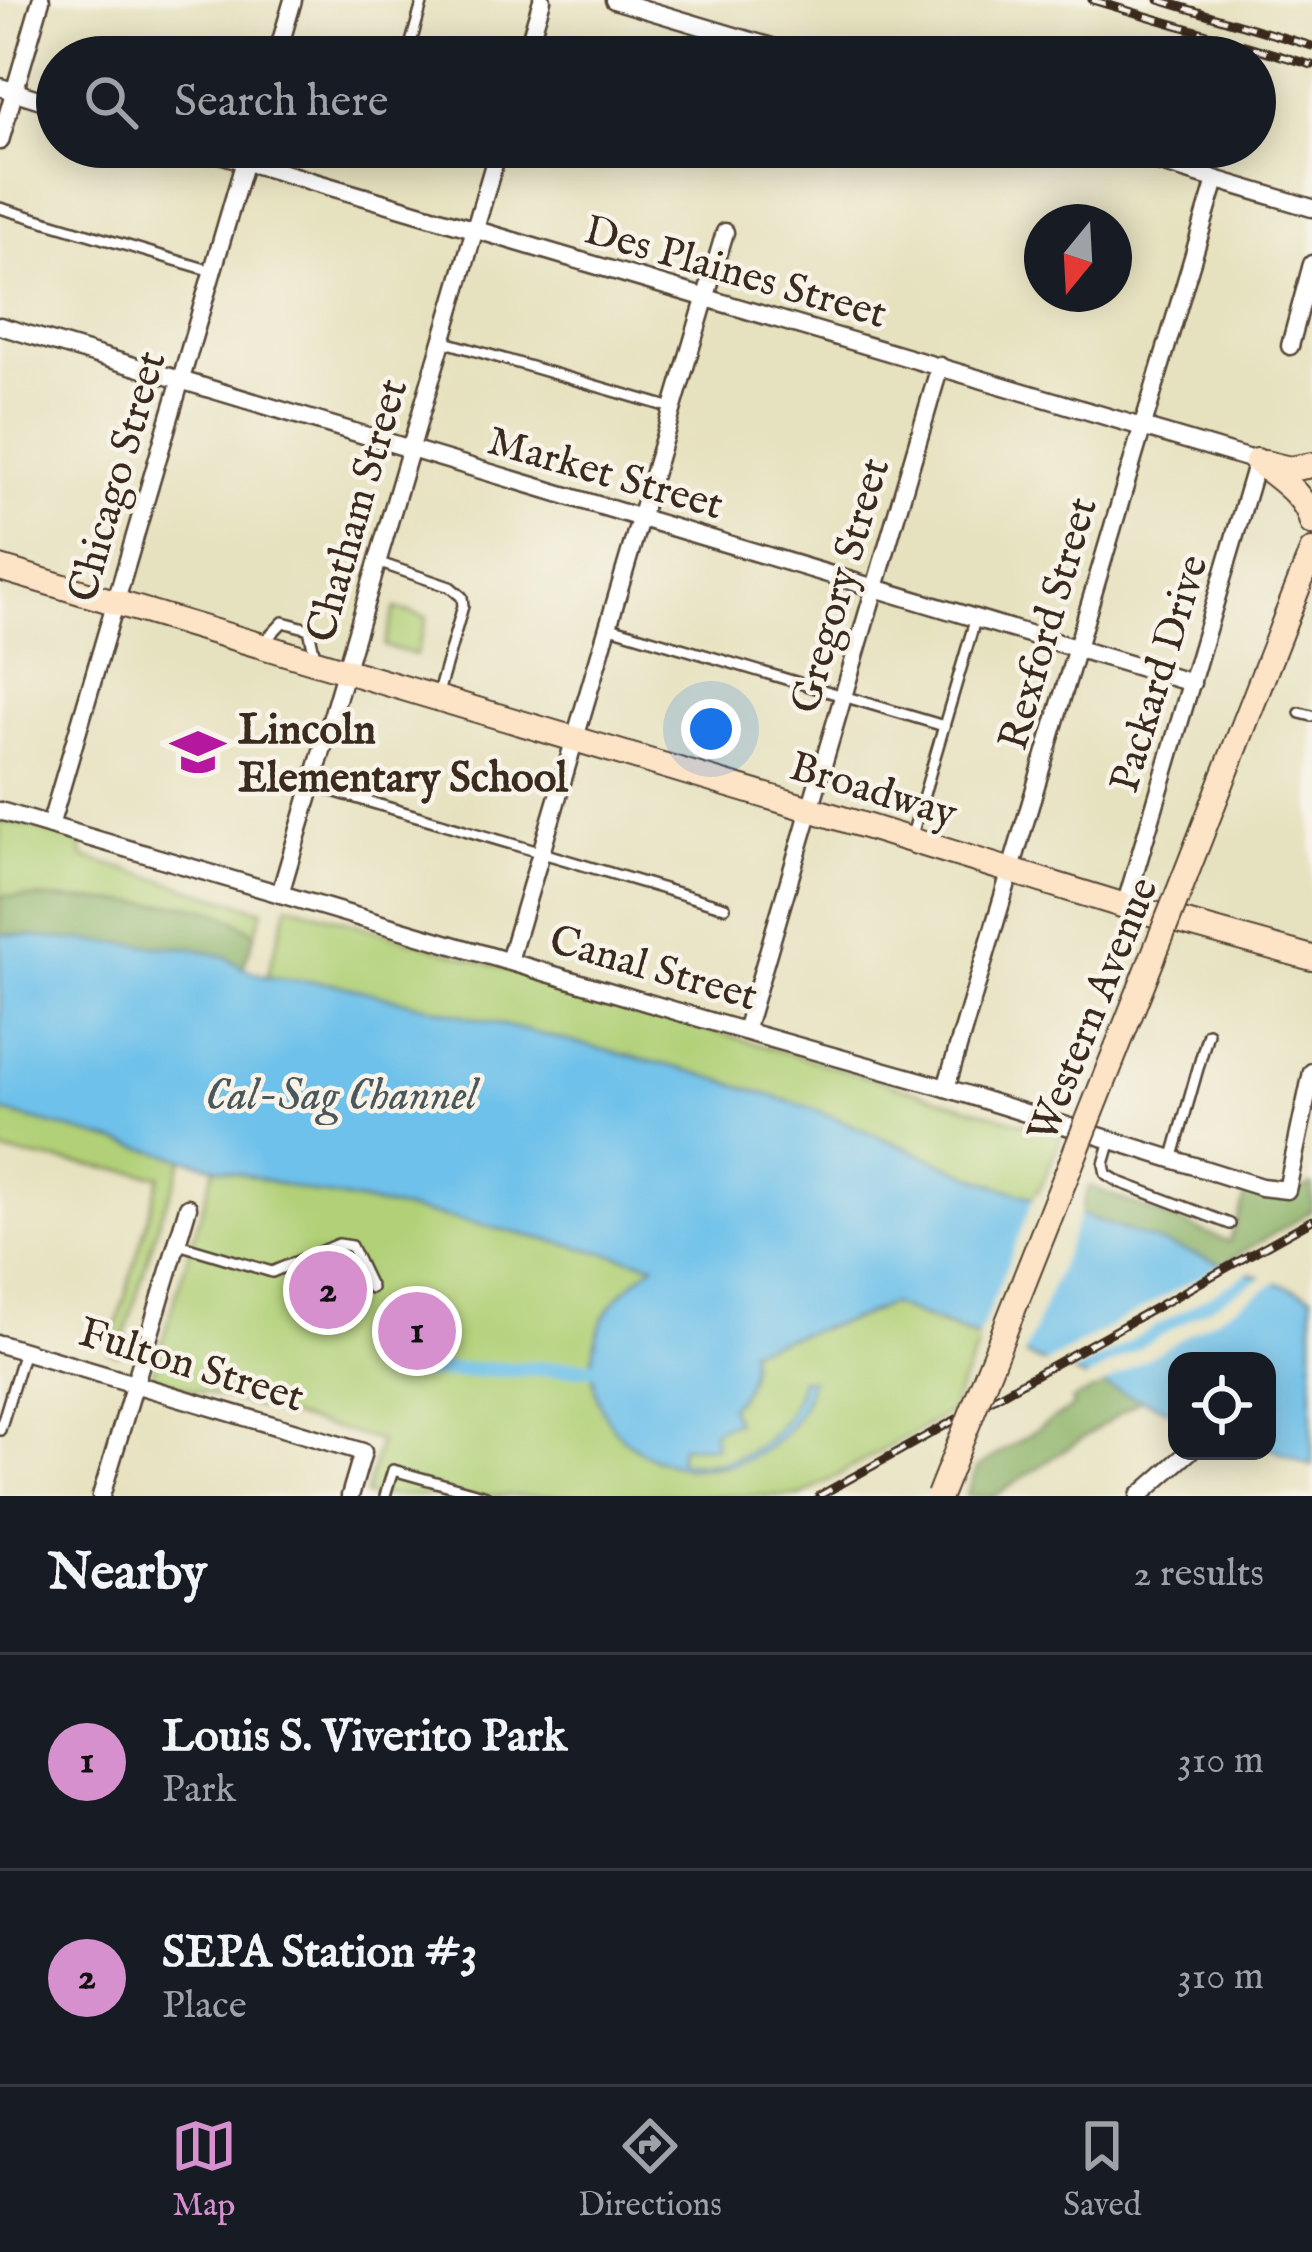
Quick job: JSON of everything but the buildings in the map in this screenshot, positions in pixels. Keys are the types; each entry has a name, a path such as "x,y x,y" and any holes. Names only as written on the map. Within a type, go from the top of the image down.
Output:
{"street":[{"path":"0,141 7,89 41,0"},
{"path":"282,36 293,0"},
{"path":"531,36 542,0"},
{"path":"614,0 735,36"},
{"path":"7,89 36,98"},
{"name":"Chicago Street","path":"50,826 243,168"},
{"name":"Des Plaines Street","path":"288,168 474,231 1257,461"},
{"name":"Chatham Street","path":"280,894 493,168"},
{"path":"1176,168 1312,208"},
{"name":"Rexford Street","path":"946,1088 1216,180"},
{"path":"509,961 725,232"},
{"path":"1290,346 1312,264"},
{"name":"Market Street","path":"0,326 1192,683"},
{"name":"Gregory Street","path":"745,1031 940,366"},
{"path":"1257,461 1290,470 1312,465"},
{"path":"1257,461 1298,495 1312,523"},
{"name":"Packard Drive","path":"1125,906 1257,461"},
{"name":"Western Avenue","path":"939,1496 1312,551"},
{"name":"Broadway","path":"0,568 1312,958"},
{"name":"Canal Street","path":"0,811 946,1088 1261,1187 1287,1190 1312,1072"},
{"path":"100,1496 188,1207"},
{"name":"Fulton Street","path":"0,1344 363,1452 350,1496"},
{"path":"1139,1496 1180,1460"}],"lane":[{"path":"412,36 423,0"},
{"path":"0,208 212,271"},
{"path":"442,341 673,408"},
{"path":"377,562 450,586 462,597 436,698"},
{"path":"910,840 976,617"},
{"path":"607,626 944,726"},
{"path":"312,785 725,907"},
{"path":"1172,1160 1208,1033"},
{"path":"1111,1140 1106,1174 1231,1223"},
{"path":"178,1244 272,1272 338,1244 351,1246 371,1288"},
{"path":"0,1430 24,1351"},
{"path":"385,1496 393,1470 486,1496"}],"green space":[{"path":"395,608 427,617 416,655 384,646"},
{"path":"0,820 77,842 83,857 263,910 255,934 221,914 184,905 0,896"},
{"path":"0,896 184,905 221,914 255,934 243,968 226,957 0,934"},
{"path":"288,904 1062,1135 1033,1198 267,977"},
{"path":"0,1111 183,1157 119,1355 109,1352 160,1176 0,1152"},
{"path":"215,1165 315,1193 656,1264 749,1349 890,1304 978,1339 977,1348 949,1413 801,1496 365,1496 380,1441 151,1378"},
{"path":"1312,1185 1312,1211 1222,1264 1080,1215 1089,1186 1229,1242 1246,1195 1282,1195"},
{"path":"1103,1385 1142,1399 995,1496 966,1496 977,1468 1074,1406 1071,1401"}],"water":[{"name":"Cal-Sag Channel","path":"0,934 195,949 226,957 267,977 335,984 695,1072 814,1109 989,1183 1312,1295 1312,1466 1276,1451 1276,1352 1168,1352 1168,1410 890,1304 749,1349 747,1381 729,1407 736,1422 713,1430 715,1447 681,1446 678,1461 720,1462 757,1447 785,1418 801,1379 811,1380 796,1418 771,1445 739,1462 704,1468 669,1464 637,1449 611,1424 593,1379 594,1348 604,1318 619,1296 654,1264 315,1193 0,1111"}],"pier":[{"path":"1036,1192 1082,1209 1022,1361 976,1343"},
{"path":"1229,1260 1255,1269 1066,1378 1038,1367"},
{"path":"1268,1274 1282,1279 1103,1385 1095,1389 1079,1383"}],"waterway":[{"path":"421,1371 592,1368"}],"railway":[{"path":"1092,0 1214,36"},
{"path":"1159,0 1312,46"},
{"path":"1276,54 1312,65"},
{"path":"819,1496 1312,1220"}],"place":[{"name":"Lincoln Elementary School","path":"198,752"},
{"name":"SEPA Station #3","path":"328,1290"},
{"name":"Louis S. Viverito Park","path":"417,1331"}]}
